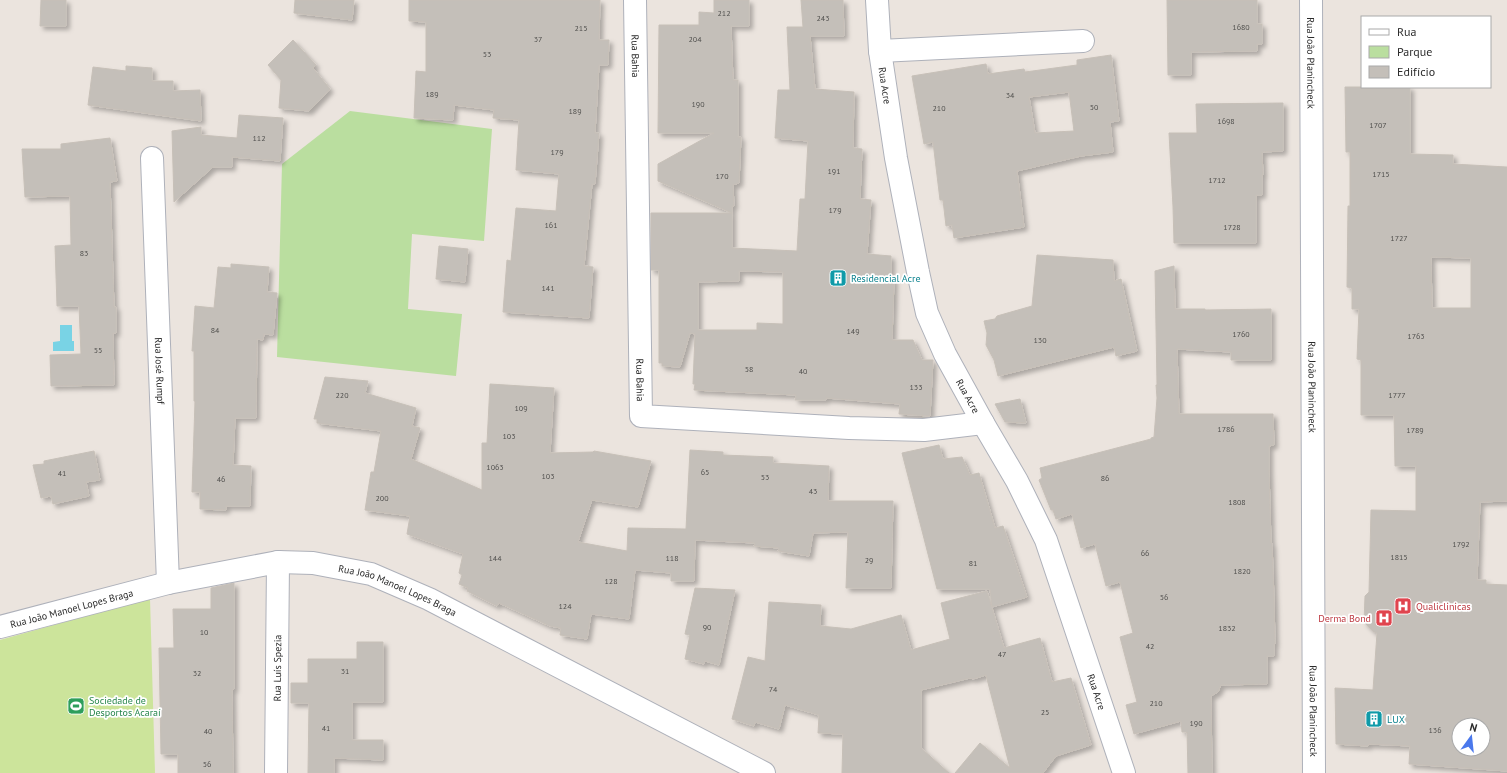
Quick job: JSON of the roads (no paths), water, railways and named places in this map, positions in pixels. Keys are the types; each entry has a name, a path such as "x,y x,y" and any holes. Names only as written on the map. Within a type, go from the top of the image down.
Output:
{"street":[{"name":"Rua Bahia","path":"635,0 641,416 849,428 924,430 983,423"},
{"name":"Rua Acre","path":"877,0 880,51 896,158 927,313 945,354 1017,481 1046,540 1124,773"},
{"name":"Rua João Planincheck","path":"1312,0 1314,773"},
{"path":"880,51 1083,40"},
{"name":"Rua José Rumpf","path":"152,158 168,583"},
{"name":"Rua João Manoel Lopes Braga","path":"0,627 168,583 278,562 313,563 371,574 428,599 764,773"},
{"name":"Rua Luís Spezia","path":"276,773 278,562"}],"water":[{"path":"60,325 72,325 72,341 74,341 74,351 53,351 53,342 60,341"}],"place":[{"name":"Residencial Acre","path":"838,278"},
{"name":"Qualiclinicas","path":"1403,606"},
{"name":"Derma Bond","path":"1384,618"},
{"name":"Sociedade de Desportos Acaraí","path":"76,706"},
{"name":"LUX","path":"1374,719"}]}
